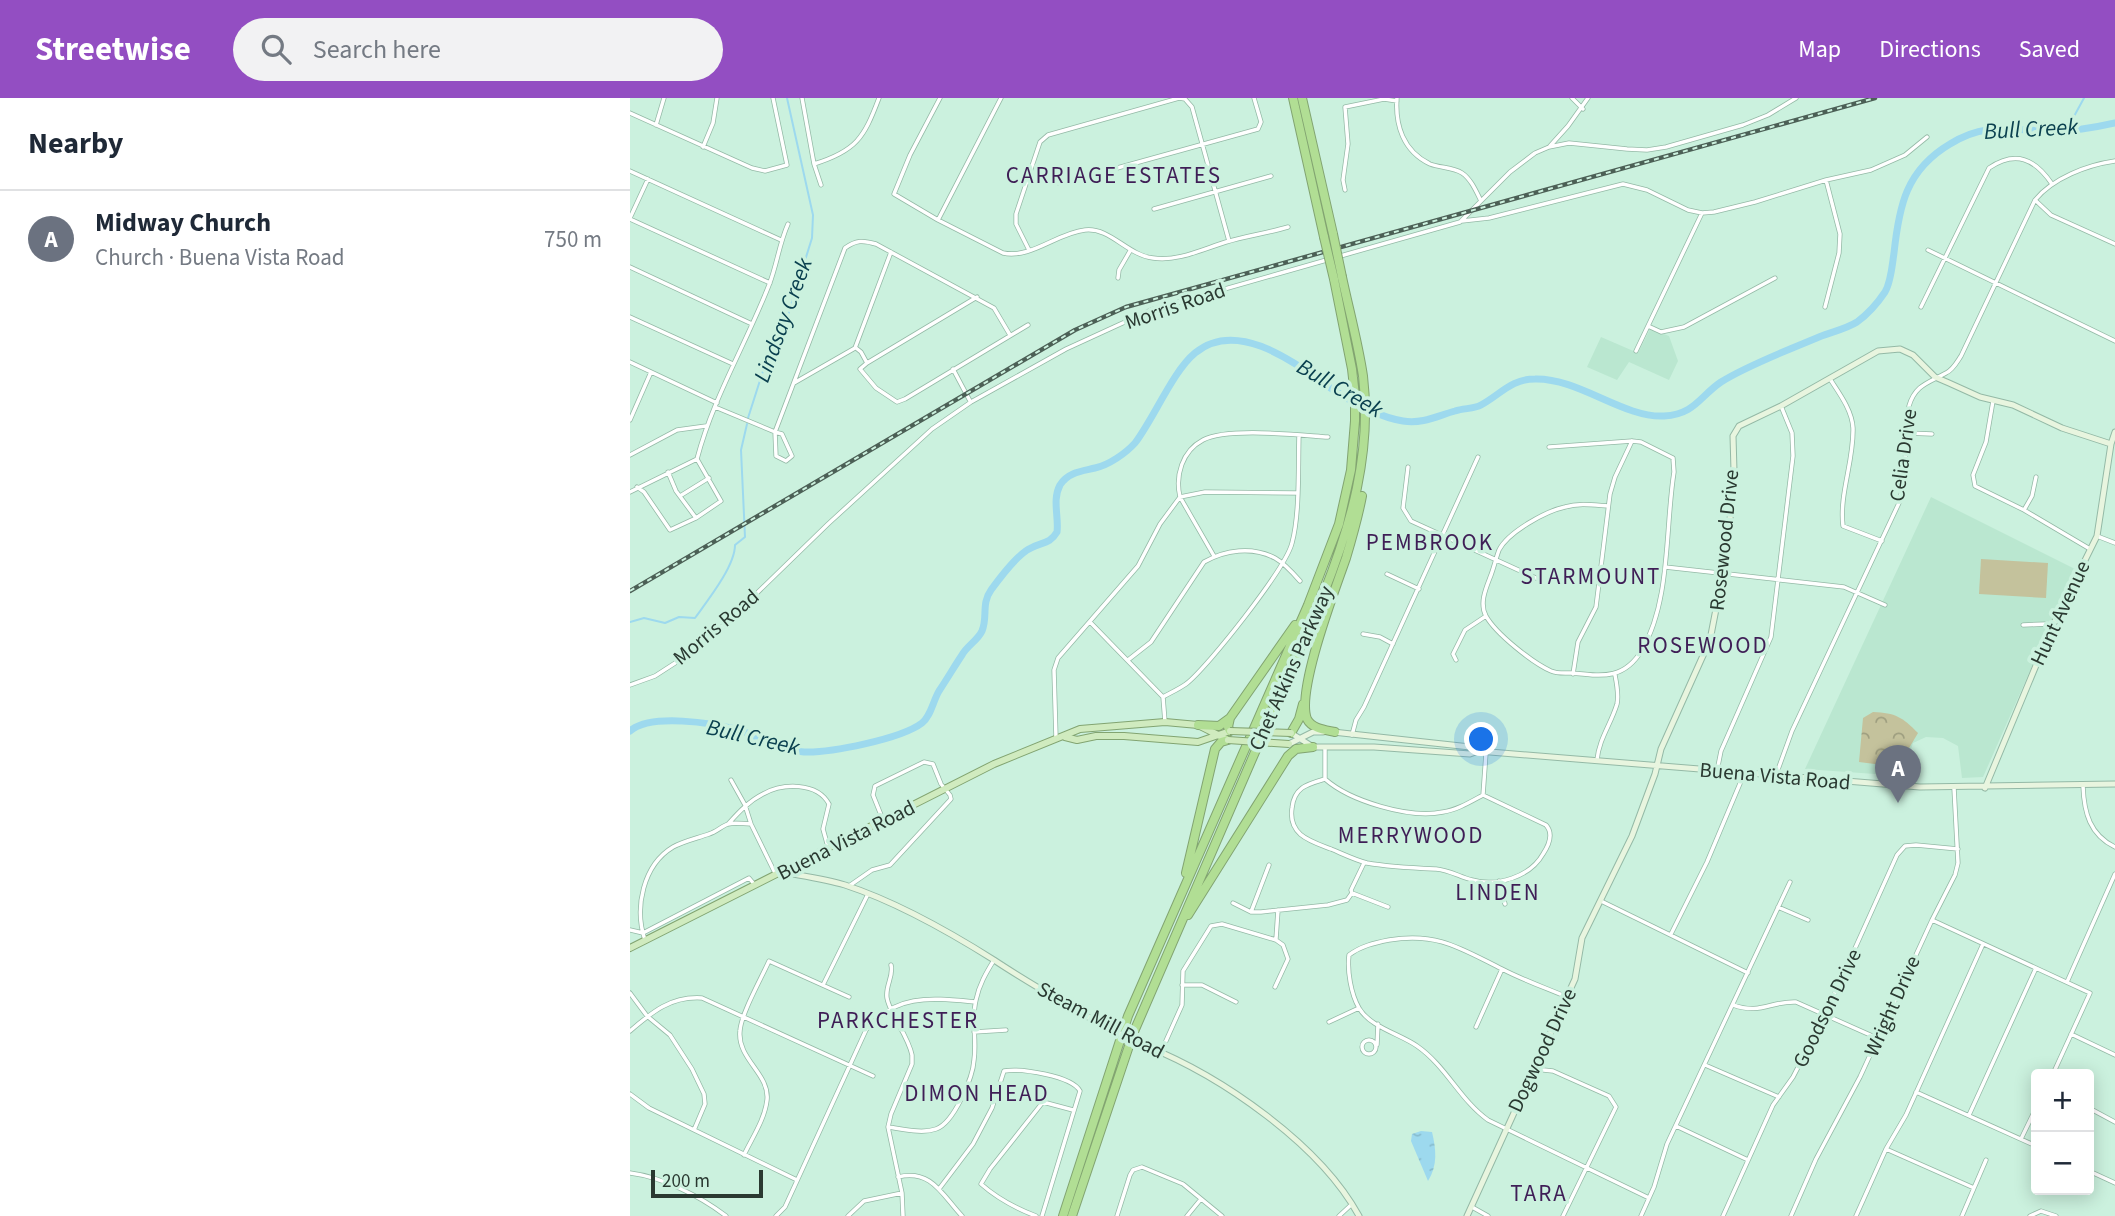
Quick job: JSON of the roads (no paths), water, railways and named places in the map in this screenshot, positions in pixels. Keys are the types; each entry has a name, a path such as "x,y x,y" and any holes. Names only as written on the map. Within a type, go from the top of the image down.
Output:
{"highway":[{"name":"Chet Atkins Parkway","path":"1072,1216 1133,1034 1340,552 1358,490 1365,434 1363,375 1293,98"},
{"name":"Chet Atkins Parkway","path":"1302,98 1328,235"},
{"name":"Chet Atkins Parkway","path":"1063,1216 1128,1016 1308,606 1339,524 1355,427 1352,369 1338,278"},
{"path":"1294,736 1322,628 1357,521 1363,491 1365,434"},
{"path":"1198,725 1220,726 1230,718 1308,606"},
{"path":"1305,699 1310,723 1335,732"},
{"path":"1162,937 1185,876 1215,749 1229,736 1230,718"},
{"path":"1175,935 1289,757 1296,749 1313,747"}],"main road":[{"name":"Buena Vista Road","path":"630,948 644,937 756,886 828,847 1014,755 1080,729 1165,722 1198,725 1216,735 1289,744"},
{"name":"Buena Vista Road","path":"1065,737 1077,740 1096,736 1124,736 1198,742 1216,735"},
{"name":"Buena Vista Road","path":"1229,736 1294,736"}],"street":[{"path":"656,125 664,98"},
{"path":"703,147 713,123 717,98"},
{"path":"630,113 751,168 765,171 786,165 773,98"},
{"path":"802,98 814,164 821,185"},
{"path":"940,98 897,182 894,194 1003,253 1014,255 1085,230 1102,232 1144,257 1167,259 1289,227"},
{"path":"938,220 1000,100 991,98"},
{"path":"1030,177 1063,183 1258,129 1261,122 1254,98"},
{"path":"1572,98 1583,108"},
{"path":"1549,147 1583,108 1588,98"},
{"name":"Morris Road","path":"630,685 655,676 690,654 922,438 971,402 1066,349 1151,310 1460,222 1510,172 1535,153 1549,147 1569,144 1647,150 1666,147 1743,125 1797,98"},
{"path":"814,164 839,156 851,148 864,132 877,99"},
{"path":"1029,250 1016,223 1040,142 1048,135 1179,99 1185,99 1192,107 1229,241"},
{"path":"1345,190 1343,180 1348,144 1345,107 1397,99 1398,126 1412,151 1428,163 1465,175 1481,201"},
{"path":"1460,222 1489,218 1623,184 1632,185 1688,210 1702,213 1755,202 1826,180 1871,170 1905,155 1927,137"},
{"path":"1921,307 1989,168 2008,159 2030,161 2037,164 2052,184"},
{"name":"Celia Drive","path":"1776,775 1783,752 1899,503 1913,394 1935,377 1946,373 1961,356 2035,200 2052,184 2093,166 2115,162"},
{"path":"630,170 781,240"},
{"path":"1154,209 1271,176"},
{"path":"648,178 630,218 770,283"},
{"path":"1825,307 1839,253 1840,234 1826,180"},
{"path":"2035,200 2052,215 2115,244"},
{"path":"1636,351 1702,213"},
{"path":"637,487 644,492 670,530 696,518 721,501 697,459 706,426 770,283 788,224"},
{"path":"630,362 716,405 775,432 782,434 792,456 786,461 776,456 775,432 845,247 864,240 977,297 994,308 1010,335"},
{"path":"1928,250 2115,341"},
{"path":"1118,278 1119,270 1130,251"},
{"path":"794,383 855,348 891,252"},
{"path":"630,267 751,324"},
{"path":"1648,326 1661,332 1684,327 1774,278"},
{"path":"977,297 860,369 876,388 897,402 1028,325"},
{"path":"630,317 734,364"},
{"path":"855,348 861,352 867,363"},
{"name":"Rosewood Drive","path":"1656,765 1710,640 1723,573 1734,471 1733,436 1739,426 1781,406 1878,351 1900,348 1913,355 1935,377 1993,401 2013,405 2062,428 2111,444"},
{"path":"953,369 971,402"},
{"path":"630,420 651,372"},
{"path":"1830,379 1847,407 1853,427 1843,526 1882,541"},
{"path":"1993,401 1986,442 1973,475 1975,486 2024,510 2090,549"},
{"path":"1717,771 1721,751 1768,646 1793,456 1792,433 1781,406"},
{"path":"630,455 677,430 706,426"},
{"name":"Hunt Avenue","path":"1985,788 2052,627 2097,536 2115,432"},
{"path":"1907,433 1932,434"},
{"path":"1214,556 1180,497 1178,482 1182,464 1194,447 1203,440 1227,435 1328,437"},
{"path":"1163,697 1187,684 1232,632 1282,564 1292,545 1299,435"},
{"path":"1573,674 1578,642 1596,607 1608,506 1615,477 1632,442"},
{"path":"1549,447 1641,442 1673,457 1674,472 1665,567 1654,624 1641,652 1615,674 1595,676 1554,673 1497,630 1486,616 1483,598 1499,549 1509,539 1538,518 1564,507 1585,504 1608,506"},
{"path":"1352,735 1356,720 1478,457"},
{"path":"630,492 697,459"},
{"path":"1408,467 1403,500 1405,513 1411,521 1538,579"},
{"path":"668,472 680,496 696,518"},
{"path":"2024,510 2032,496 2036,477"},
{"path":"680,496 709,478"},
{"path":"1057,740 1054,670 1058,658 1138,566 1160,524 1180,497 1205,492 1297,493"},
{"path":"2097,536 2115,543"},
{"path":"1128,660 1151,642 1204,562 1214,556 1236,550 1274,558 1300,581"},
{"path":"1665,567 1844,587 1885,605"},
{"path":"1387,574 1419,589"},
{"path":"1456,660 1453,654 1465,630 1486,616"},
{"path":"1090,622 1163,697 1165,722"},
{"path":"2023,625 2047,624 2052,627"},
{"path":"1363,634 1380,637 1393,644"},
{"path":"1597,760 1601,737 1617,705 1615,674"},
{"name":"Buena Vista Road","path":"1289,744 1294,736 1313,732 1335,732 1470,747 1486,752 1954,788 2115,784"},
{"name":"Buena Vista Road","path":"1294,736 1313,747 1325,748 1374,747 1470,754 1478,751"},
{"path":"1325,748 1325,779 1335,788 1368,802 1424,813 1447,812 1483,795"},
{"path":"1483,795 1486,752"},
{"path":"849,886 872,870 890,865 951,799 933,764 924,762 875,786 873,795 883,820"},
{"name":"Dogwood Drive","path":"1467,1216 1575,979 1582,939 1632,836 1656,765"},
{"path":"1671,934 1707,862 1744,772"},
{"path":"1325,779 1306,784 1296,793 1292,804 1292,824 1296,831 1309,841 1364,863 1438,869 1480,882 1518,877 1535,865 1547,847 1550,830 1546,825 1483,795"},
{"path":"731,780 745,805 751,824 779,873"},
{"path":"630,930 644,937 642,897 649,871 673,847 714,833 729,824 745,805 773,790 798,786 818,791 830,804 823,829 828,847"},
{"path":"2083,786 2084,802 2093,830 2102,841 2115,847"},
{"name":"Wright Drive","path":"1791,1216 1816,1159 1854,1090 1932,919 1955,875 1958,849 1954,788"},
{"path":"729,824 751,824"},
{"name":"Goodson Drive","path":"1723,1216 1779,1097 1793,1077 1825,1015 1897,855 1905,846 1958,849"},
{"path":"1233,903 1251,912 1328,905 1347,900 1364,863"},
{"path":"797,864 807,876"},
{"path":"1251,912 1269,865"},
{"name":"Steam Mill Road","path":"779,873 807,876 849,886 868,894 969,943 1105,1027 1210,1077 1281,1128 1321,1165 1352,1203 1359,1216"},
{"path":"2067,982 2115,874"},
{"path":"1499,881 1505,904"},
{"path":"1641,1216 1667,1144 1790,882"},
{"path":"1352,893 1388,907"},
{"path":"823,985 868,894"},
{"path":"1599,900 1748,973"},
{"path":"1777,907 1808,920"},
{"path":"1276,940 1278,910"},
{"path":"1932,919 2090,993 2055,1069"},
{"path":"1161,1052 1182,1004 1183,971 1211,926 1222,924 1283,944 1288,960 1275,987"},
{"path":"1567,998 1438,940 1403,938 1358,948 1349,955 1348,964 1359,1008 1367,1018 1418,1047 1447,1074 1473,1109 1488,1120 1649,1198"},
{"path":"1858,1215 1886,1149 1906,1115 1983,944"},
{"path":"888,1127 935,1130 946,1125 952,1116 972,1073 975,1059 975,1002 982,980 994,960"},
{"path":"744,1155 758,1127 767,1099 764,1083 741,1046 740,1030 769,961 849,996"},
{"path":"891,965 893,972 888,984 887,999 912,1055 912,1064 888,1127 902,1193 903,1216"},
{"path":"1969,1115 2036,968"},
{"path":"1476,1027 1502,969"},
{"path":"1182,985 1202,985 1236,1002"},
{"path":"630,993 647,1016 670,1035 704,1094 705,1104 694,1130"},
{"path":"630,1031 647,1016 670,1002 690,998 709,1001 873,1076"},
{"path":"776,1216 785,1207 866,1030 876,1018 910,1000 930,998 975,1002"},
{"path":"1733,1005 1756,1010 1785,1002 1796,1002 1878,1038"},
{"path":"1329,1022 1359,1008"},
{"path":"1377,1045 1367,1040 1362,1051 1370,1055 1377,1045 1378,1024"},
{"path":"974,1031 1006,1030"},
{"path":"2071,1034 2115,1055"},
{"path":"1705,1065 1779,1097"},
{"path":"1534,1069 1553,1071 1609,1096 1616,1107 1564,1214"},
{"path":"939,1189 973,1144 992,1108 1004,1071 1033,1072 1077,1085 1080,1091 1042,1216"},
{"path":"1916,1092 2031,1144"},
{"path":"630,1094 649,1108 797,1180"},
{"path":"1036,1216 1014,1208 981,1184 1043,1102 1073,1110"},
{"path":"2094,1111 2115,1122"},
{"path":"2021,1139 2031,1118"},
{"path":"1676,1126 1748,1160"},
{"path":"1886,1149 1974,1188"},
{"path":"1962,1216 1986,1160"},
{"path":"1117,1216 1130,1175 1133,1170 1142,1167 1183,1184 1222,1216"},
{"path":"630,1173 645,1175 668,1185 712,1205 726,1216"},
{"path":"898,1177 911,1173 923,1175 962,1216"},
{"path":"2094,1174 2115,1184"},
{"path":"848,1216 864,1201 902,1193"},
{"path":"1187,1216 1201,1199"},
{"path":"1339,1216 1352,1203"},
{"path":"1472,1208 1488,1216"},
{"path":"2030,1216 2041,1211 2056,1216"}],"water":[{"path":"1432,1132 1434,1145 1435,1163 1428,1181 1411,1141 1412,1134"}],"waterway":[{"name":"Lindsay Creek","path":"748,418 763,371 782,334 812,238 813,215 787,98"},
{"path":"2061,130 2072,120 2084,98"},
{"name":"Bull Creek","path":"630,731 652,722 699,722 739,730 787,749 816,752 882,739 922,723 964,652 982,631 986,600 991,590 1021,555 1049,541 1057,532 1056,497 1063,481 1076,473 1106,464 1131,447 1179,371 1195,353 1211,343 1229,340 1265,348 1283,356 1355,403 1403,421 1423,420 1478,406 1513,384 1535,379 1568,385 1648,415 1674,415 1696,404 1731,376 1782,352 1848,327 1869,312 1889,284 1899,220 1907,191 1923,165 1950,144 1986,130 2065,131 2115,123"},
{"name":"Lindsay Creek","path":"630,622 644,618 665,623 679,617 695,618 720,583 731,563 735,545 745,537 741,450 747,424"}],"railway":[{"path":"630,591 1075,330 1126,307 1875,98"}],"place":[{"name":"Midway Church","path":"1898,803"}],"district":[{"name":"CARRIAGE ESTATES","path":"1114,175"},
{"name":"PEMBROOK","path":"1430,542"},
{"name":"STARMOUNT","path":"1591,576"},
{"name":"ROSEWOOD","path":"1703,645"},
{"name":"MERRYWOOD","path":"1411,835"},
{"name":"LINDEN","path":"1498,892"},
{"name":"PARKCHESTER","path":"898,1020"},
{"name":"DIMON HEAD","path":"977,1093"},
{"name":"TARA","path":"1539,1193"}]}
